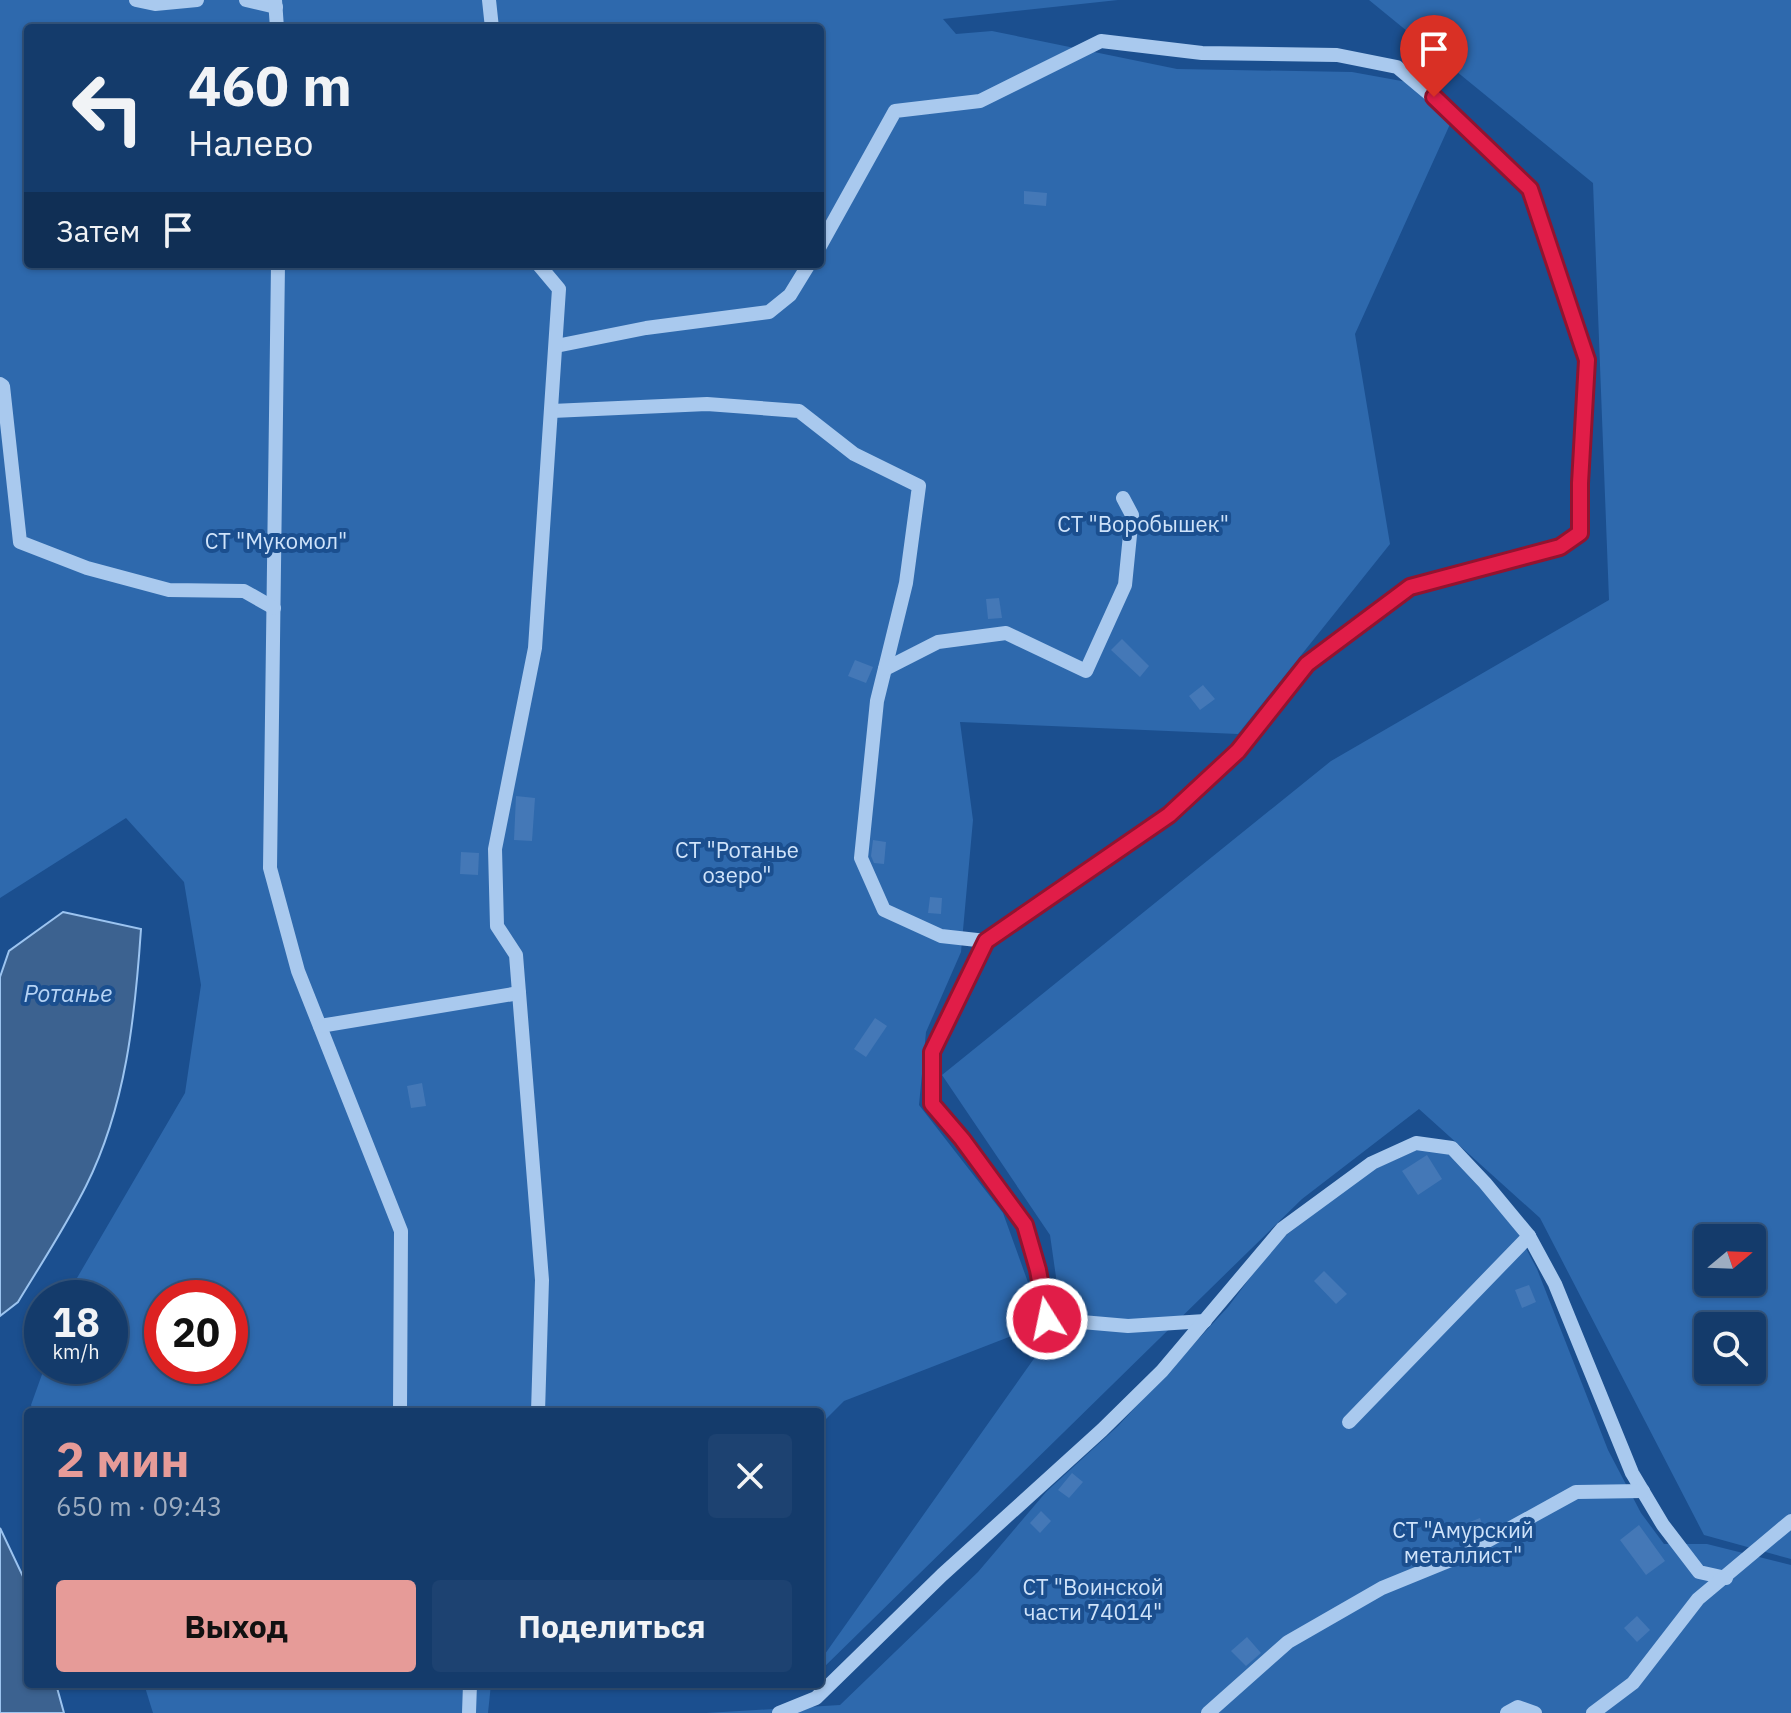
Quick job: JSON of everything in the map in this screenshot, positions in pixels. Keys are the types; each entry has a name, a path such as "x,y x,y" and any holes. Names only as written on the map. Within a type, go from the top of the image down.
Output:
{"street":[{"path":"136,0 155,4 197,0"},
{"path":"246,0 276,4 277,24"},
{"path":"489,0 492,24"},
{"path":"824,239 895,111 980,101 1101,41 1202,53 1337,55 1397,67 1452,113 1530,189 1587,360 1580,533 1560,547 1410,587 1307,664 1238,751 1169,815 986,941 932,1052 932,1104 962,1139 1025,1225 1038,1270 1047,1319 1128,1326 1205,1321"},
{"path":"278,268 270,868 298,971 401,1231 400,1408"},
{"path":"538,1408 542,1280 516,955 497,926 495,849 535,648 559,289 541,268"},
{"path":"556,346 646,328 769,312 790,295 807,268"},
{"path":"0,384 3,386 20,542 87,568 169,590 244,591 274,608"},
{"path":"552,411 707,404 799,411 854,454 919,486 906,583 877,701 861,858 884,910 941,936 986,941"},
{"path":"885,669 938,642 1006,633 1086,671 1125,585 1132,515 1123,498"},
{"path":"320,1026 519,993"},
{"path":"779,1713 816,1698 942,1575 1132,1401 1162,1371 1282,1229 1372,1163 1416,1143 1452,1148 1529,1236 1555,1284 1632,1473 1663,1525 1699,1572 1726,1578"},
{"path":"1349,1422 1529,1236"},
{"path":"1208,1713 1288,1642 1382,1588 1458,1557 1576,1492 1643,1491"},
{"path":"1593,1713 1633,1683 1698,1599 1791,1521"},
{"path":"469,1713 470,1688"},
{"path":"1507,1713 1518,1707 1535,1713"}],"green space":[{"path":"0,0 1118,0 943,19 956,34 992,31 1177,69 1352,72 1407,82 1451,122 1355,334 1390,544 1238,734 960,722 973,820 961,952 926,1032 919,1105 1003,1213 1034,1299 1037,1326 844,1401 824,1421 824,1408 32,1408 39,1384 128,1384 128,1280 76,1280 185,1093 201,985 184,882 126,818 0,898"},
{"path":"1369,0 1791,0 1791,1559 1704,1535 1540,1218 1419,1109 1302,1199 824,1667 824,1655 1062,1319 1050,1235 942,1075 1331,761 1609,600 1593,183"},
{"path":"1419,1149 1447,1153 1481,1186 1519,1235 1537,1269 1608,1450 1641,1513 1664,1544 1707,1544 1791,1565 1791,1713 706,1713 840,1705 978,1572 1046,1492 1118,1426 1228,1307 1277,1242 1370,1171"},
{"path":"145,1688 491,1688 488,1713 153,1713"}],"water":[{"name":"Ротанье","path":"63,912 141,929 132,1028 119,1093 100,1156 62,1230 31,1280 24,1280 24,1292 18,1302 0,1316 0,977 9,951"},
{"path":"0,1528 24,1579 24,1688 57,1688 64,1713 0,1713"}],"building":[{"path":"1024,191 1047,193 1046,206 1024,204"},
{"path":"999,598 1002,618 988,619 986,599"},
{"path":"1122,639 1149,666 1140,677 1111,650"},
{"path":"855,660 873,667 866,683 848,676"},
{"path":"1203,685 1215,699 1200,710 1189,696"},
{"path":"516,796 535,798 532,841 514,840"},
{"path":"873,840 886,842 884,864 874,863 871,856"},
{"path":"461,852 479,853 478,875 460,874"},
{"path":"930,897 942,898 941,914 928,913"},
{"path":"875,1018 887,1026 866,1057 854,1049"},
{"path":"422,1083 426,1106 411,1108 407,1086"},
{"path":"1427,1155 1442,1179 1418,1195 1402,1171"},
{"path":"1324,1271 1347,1294 1336,1304 1314,1281"},
{"path":"1529,1285 1536,1302 1522,1308 1515,1290"},
{"path":"1072,1473 1083,1482 1069,1498 1058,1490"},
{"path":"1041,1511 1051,1521 1040,1533 1030,1523"},
{"path":"1480,1518 1485,1531 1470,1537 1465,1524"},
{"path":"1639,1525 1665,1561 1646,1575 1620,1540"},
{"path":"1637,1616 1650,1630 1637,1642 1624,1628"},
{"path":"1247,1637 1261,1653 1246,1666 1231,1651"}],"route":[{"path":"1047,1319 1038,1270 1025,1225 962,1139 932,1104 932,1052 986,941 1169,815 1238,751 1307,664 1410,587 1560,547 1580,533 1587,360 1530,189 1434,97"}],"park label":[{"name":"СТ \"Воробышек\"","path":"1143,524"},
{"name":"СТ \"Мукомол\"","path":"276,541"},
{"name":"СТ \"Ротанье озеро\"","path":"737,862"},
{"name":"СТ \"Амурский металлист\"","path":"1463,1542"},
{"name":"СТ \"Воинской части 74014\"","path":"1093,1600"}]}
